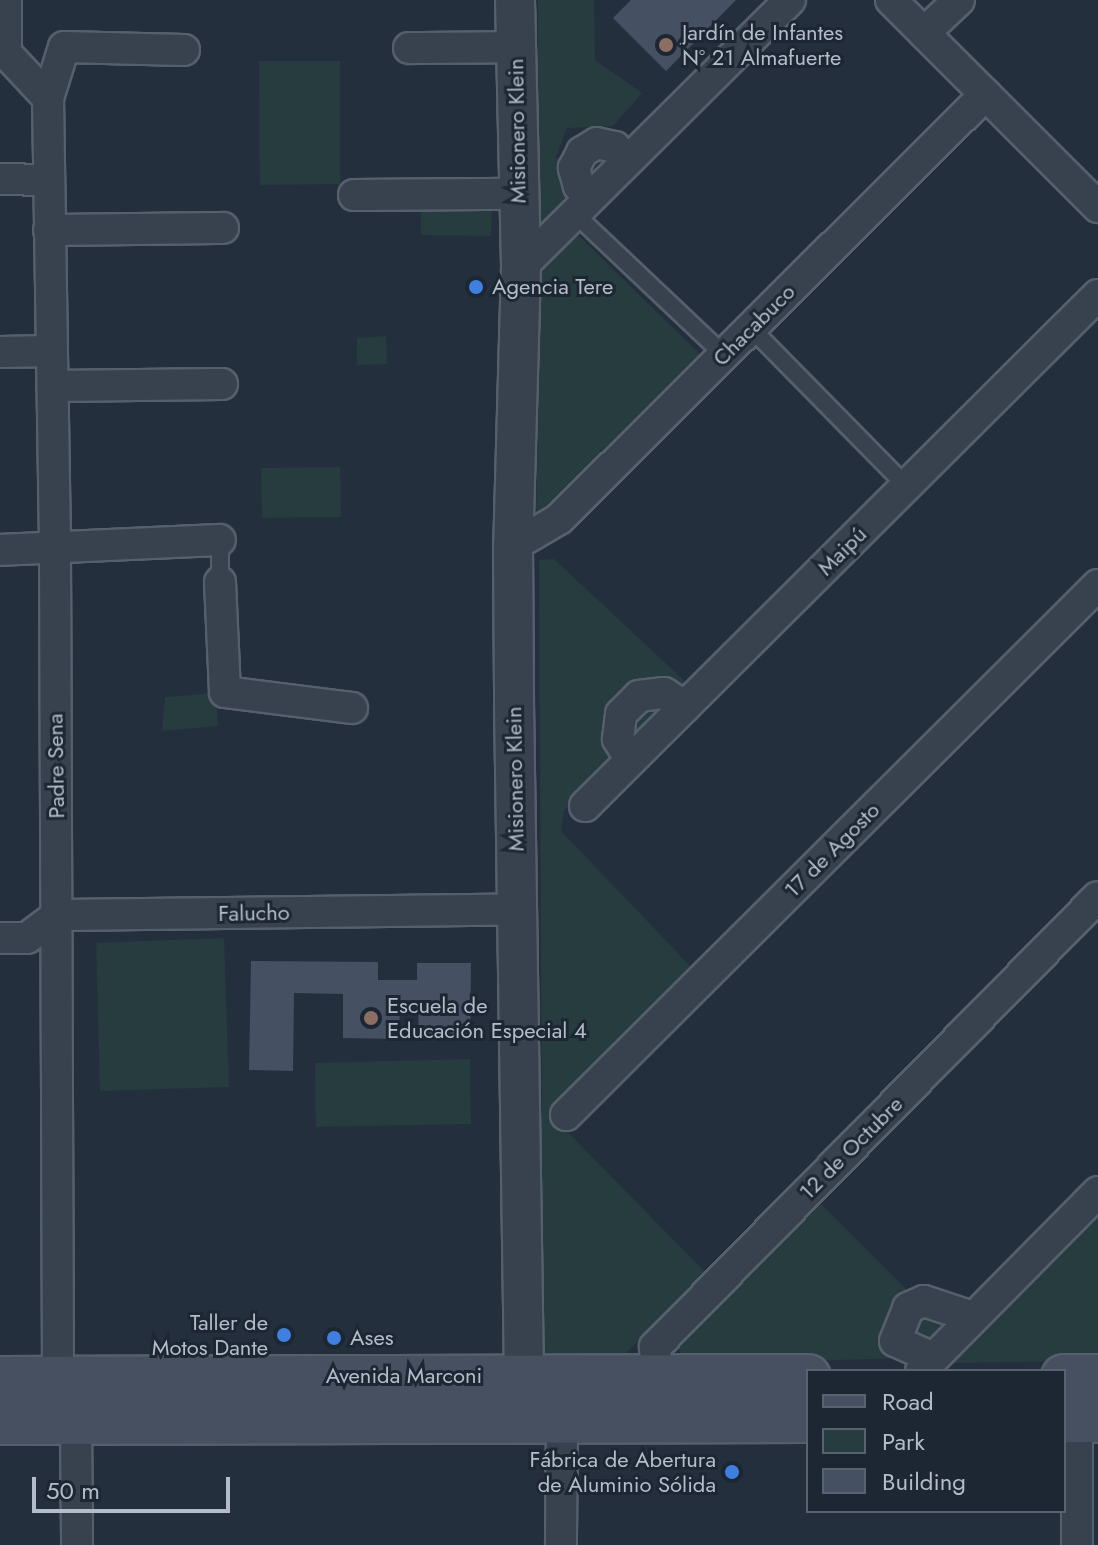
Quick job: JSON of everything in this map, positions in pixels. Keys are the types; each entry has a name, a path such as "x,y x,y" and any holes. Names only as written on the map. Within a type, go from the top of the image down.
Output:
{"main road":[{"name":"Avenida Marconi","path":"0,1379 524,1375 658,1399 806,1420"},
{"name":"Avenida Marconi","path":"0,1422 562,1422 658,1399 806,1377"}],"street":[{"path":"6,0 3,54 48,98"},
{"name":"Misionero Klein","path":"515,0 521,267 513,546 524,1375"},
{"path":"521,267 790,0"},
{"path":"891,0 986,94 1094,193"},
{"path":"924,33 959,0"},
{"name":"Padre Sena","path":"77,1545 76,1422 58,1378 55,550 48,98 64,47 184,50"},
{"path":"409,48 515,47"},
{"name":"Chacabuco","path":"513,546 559,519 986,94"},
{"path":"0,179 49,180"},
{"path":"354,195 517,194"},
{"path":"49,230 223,228"},
{"name":"Maipú","path":"585,806 1098,295"},
{"path":"0,352 51,351"},
{"path":"53,386 222,384"},
{"path":"0,550 55,550 220,540"},
{"path":"220,582 225,692 352,708"},
{"name":"17 de Agosto","path":"566,1115 1098,585"},
{"path":"631,760 618,739 619,726 621,714 639,696 664,693 685,707"},
{"name":"12 de Octubre","path":"658,1399 655,1347 1098,897"},
{"name":"Falucho","path":"57,915 516,909"},
{"path":"0,938 27,938 57,915"},
{"path":"972,1317 941,1303 924,1301 908,1308 895,1341 926,1364 1098,1192"},
{"path":"524,1375 562,1422 561,1545"},
{"path":"1077,1545 1080,1377"}],"lane":[{"path":"584,204 724,355"},
{"path":"751,328 907,487"},
{"path":"220,540 220,582"}],"green space":[{"path":"538,0 594,0 595,60 642,93 613,126 567,128 556,157 577,191 538,231"},
{"path":"259,61 340,61 340,184 260,185"},
{"path":"421,204 492,204 491,236 421,235"},
{"path":"577,234 702,356 536,522 539,271"},
{"path":"386,336 387,364 357,365 357,338"},
{"path":"340,467 341,517 262,518 261,468"},
{"path":"554,559 690,686 564,811 561,831 695,971 550,1114 706,1273 624,1355 543,1353 539,560"},
{"path":"216,693 218,726 162,731 165,697"},
{"path":"224,938 229,1087 100,1091 96,943"},
{"path":"470,1059 471,1124 316,1127 315,1063"},
{"path":"819,1202 944,1327 911,1358 687,1364 676,1345"},
{"path":"1098,1210 1098,1361 946,1363"}],"building":[{"name":"Jardín de Infantes N° 21 Almafuerte","path":"631,0 736,0 666,71 613,18"},
{"name":"Escuela de Educación Especial 4","path":"251,961 378,962 378,980 417,980 417,963 471,963 470,1037 418,1036 419,1000 400,1000 399,1039 343,1038 343,994 294,993 293,1071 249,1070"}],"place":[{"name":"Jardín de Infantes N° 21 Almafuerte","path":"666,45"},
{"name":"Agencia Tere","path":"476,287"},
{"name":"Escuela de Educación Especial 4","path":"371,1018"},
{"name":"Taller de Motos Dante","path":"284,1335"},
{"name":"Ases","path":"334,1338"},
{"name":"Fábrica de Abertura de Aluminio Sólida","path":"732,1472"}]}
